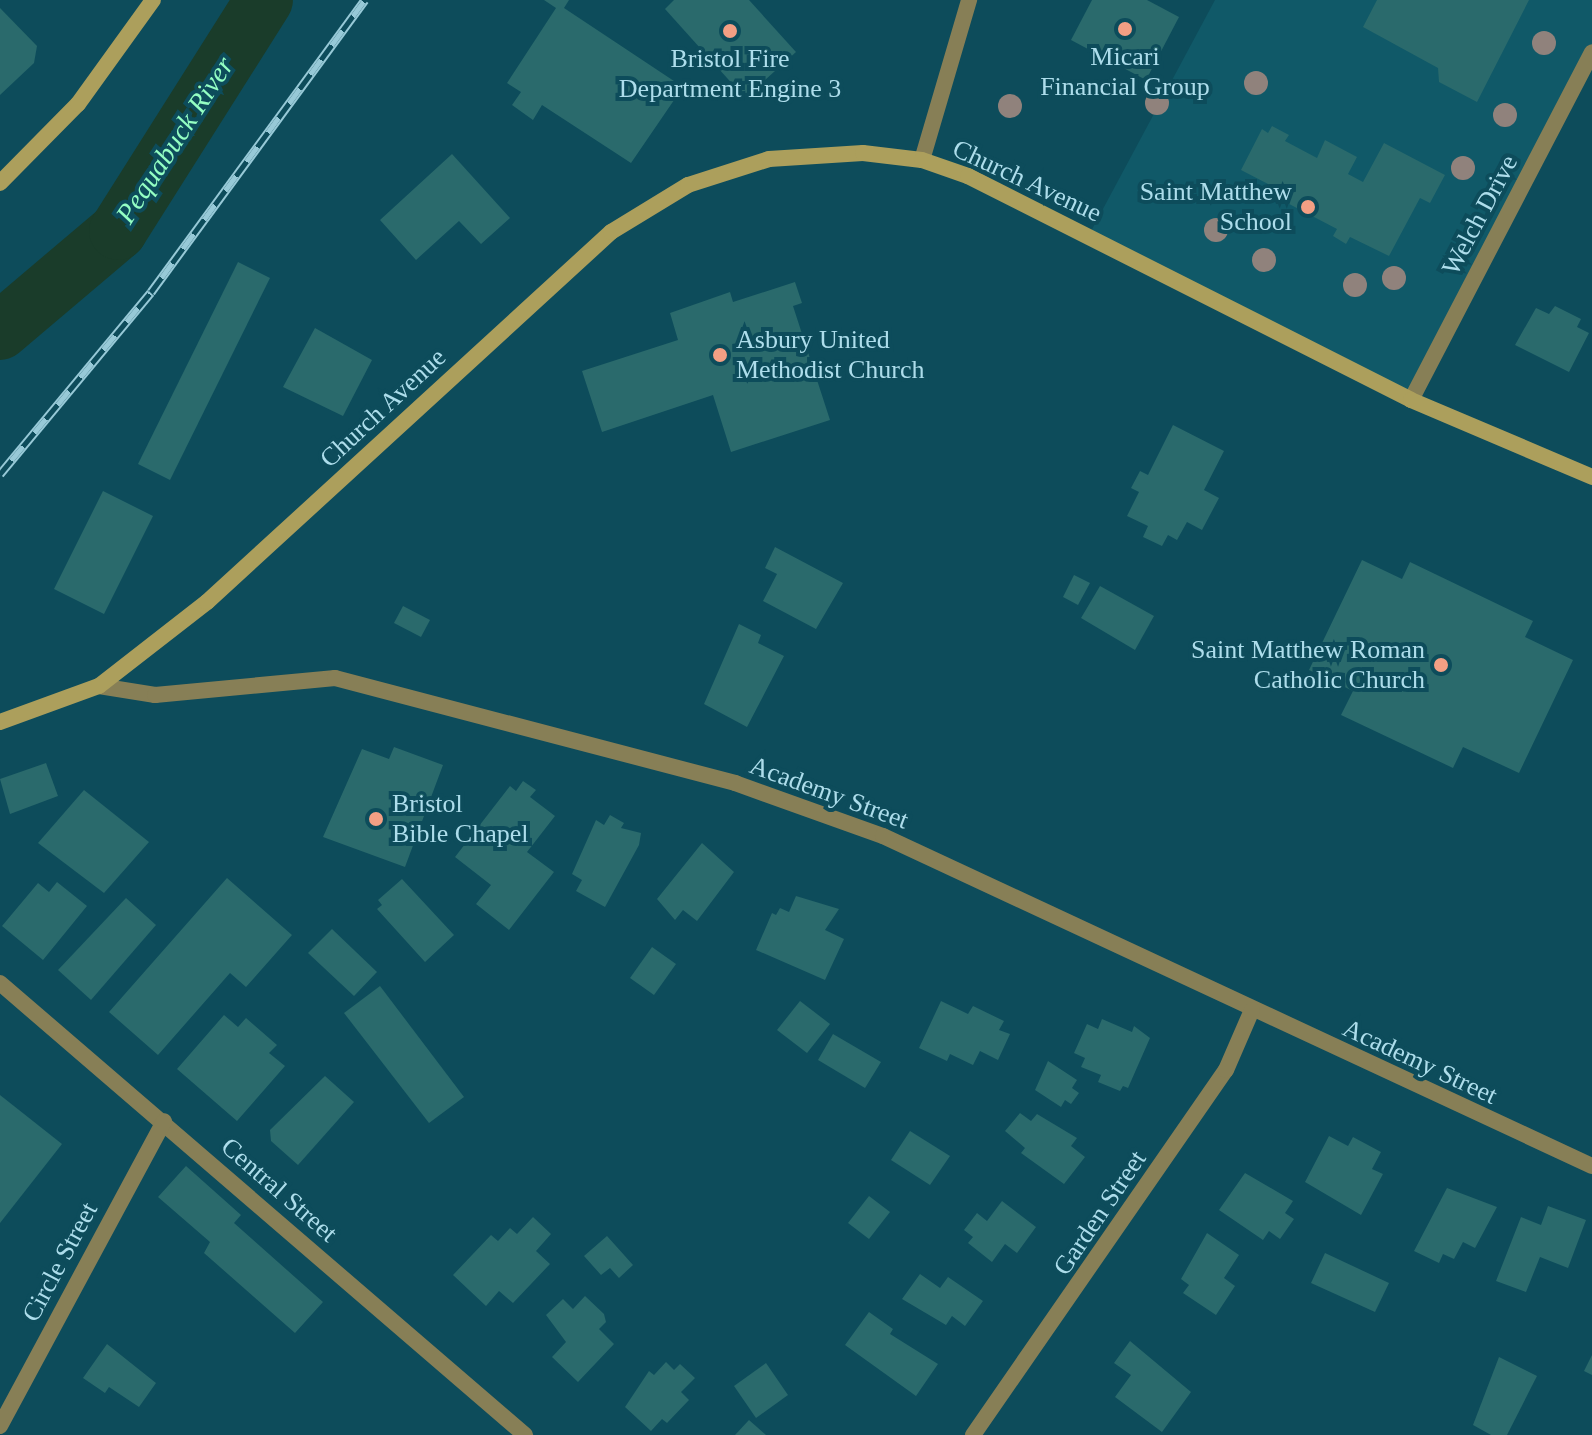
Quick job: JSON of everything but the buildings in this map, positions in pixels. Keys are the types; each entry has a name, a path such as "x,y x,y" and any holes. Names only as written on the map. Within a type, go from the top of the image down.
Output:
{"main road":[{"path":"0,183 78,104 153,0"},
{"name":"Church Avenue","path":"99,686 207,602 611,232 688,185 769,159 863,153 922,160 994,187 1411,400 1592,477"},
{"name":"Academy Street","path":"0,722 99,686"}],"street":[{"path":"922,160 969,0"},
{"name":"Welch Drive","path":"1411,400 1592,52"},
{"name":"Academy Street","path":"99,686 155,695 335,678 735,783 883,836 1592,1166"},
{"name":"Central Street","path":"0,983 164,1121 525,1435"},
{"name":"Garden Street","path":"973,1435 1226,1070 1252,1010"},
{"name":"Circle Street","path":"0,1426 164,1121"}],"shaded area":[{"name":"Saint Matthew School","path":"1215,0 1592,0 1592,52 1411,400 1089,235"}],"waterway":[{"name":"Pequabuck River","path":"0,331 118,231 264,0"}],"railway":[{"path":"0,474 151,292 365,0"}],"place":[{"name":"Micari Financial Group","path":"1125,29"},
{"name":"Bristol Fire Department Engine 3","path":"730,31"},
{"name":"Saint Matthew School","path":"1308,207"},
{"name":"Asbury United Methodist Church","path":"720,355"},
{"name":"Saint Matthew Roman Catholic Church","path":"1441,665"},
{"name":"Bristol Bible Chapel","path":"376,819"}]}
